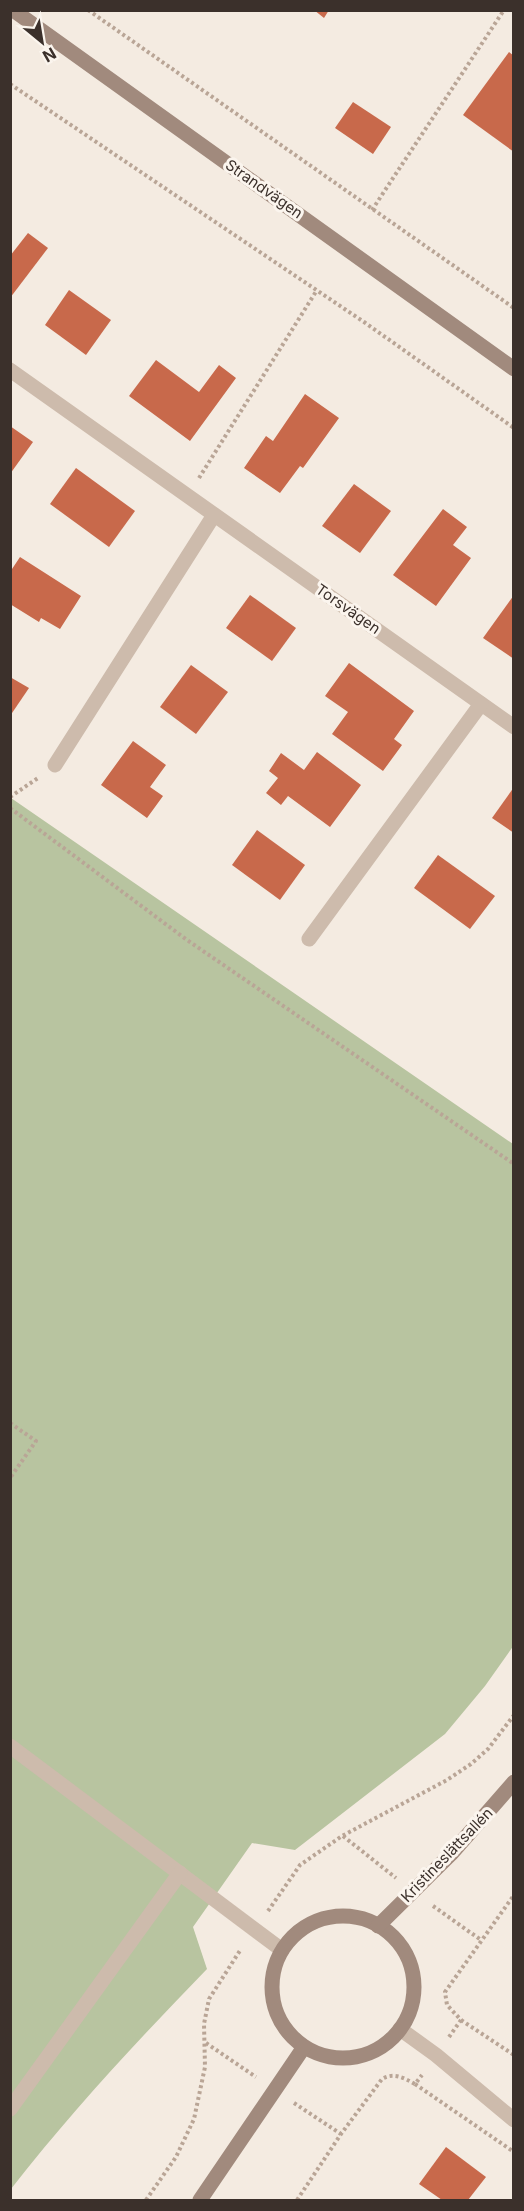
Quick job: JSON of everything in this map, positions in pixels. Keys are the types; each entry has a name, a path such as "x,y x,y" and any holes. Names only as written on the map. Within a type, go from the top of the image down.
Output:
{"street":[{"name":"Strandvägen","path":"13,10 513,369"},
{"name":"Torsvägen","path":"10,370 513,727"},
{"path":"55,765 214,515"},
{"path":"309,939 481,704"},
{"path":"10,1746 282,1950"},
{"name":"Kristineslättsallén","path":"378,1926 451,1854 513,1782"},
{"path":"10,2109 180,1873"},
{"path":"330,1917 360,1918 378,1926 402,1947 413,1978 410,2010 400,2030 384,2044 356,2057 324,2056 304,2047 285,2028 273,2003 272,1976 282,1950 303,1928 330,1917"},
{"path":"400,2030 436,2055 513,2120"},
{"path":"200,2200 304,2047"}],"path":[{"path":"88,10 513,308"},
{"path":"372,210 504,10"},
{"path":"10,84 316,290 513,428"},
{"path":"188,496 316,290"},
{"path":"10,797 55,765"},
{"path":"10,808 187,940 513,1164"},
{"path":"10,1423 36,1441 10,1478"},
{"path":"461,2020 513,2055"},
{"path":"415,2084 513,2152"}],"green space":[{"path":"11,798 513,1144 514,1645 485,1686 445,1734 295,1850 252,1843 193,1927 207,1969 106,2076 11,2189"}],"building":[{"path":"314,10 329,10 324,18"},
{"path":"509,52 514,56 514,152 463,115"},
{"path":"353,102 391,127 373,154 335,128"},
{"path":"28,233 48,248 10,298 10,256"},
{"path":"69,290 111,320 86,355 45,325"},
{"path":"156,360 199,392 219,365 236,378 190,441 129,396"},
{"path":"305,394 339,418 303,468 300,466 280,493 244,468 266,436 273,441"},
{"path":"10,426 33,442 10,474"},
{"path":"76,468 135,511 109,547 50,504"},
{"path":"354,484 391,511 360,553 322,526"},
{"path":"443,509 467,527 453,545 471,558 436,606 393,575"},
{"path":"20,557 81,596 60,629 41,618 39,622 10,604 10,572"},
{"path":"250,595 296,628 272,661 226,628"},
{"path":"514,595 514,659 483,638"},
{"path":"349,663 414,711 394,739 402,745 383,771 332,734 348,712 325,696"},
{"path":"191,665 228,692 196,734 160,707"},
{"path":"10,677 29,688 10,716"},
{"path":"133,741 166,765 150,787 163,796 147,818 101,785"},
{"path":"317,752 361,785 330,827 288,796 281,805 266,793 278,778 269,771 281,753 304,770"},
{"path":"514,787 514,833 492,818"},
{"path":"257,830 305,865 280,900 232,865"},
{"path":"438,855 495,896 470,929 414,888"},
{"path":"446,2147 486,2177 468,2200 442,2200 419,2184"}]}
